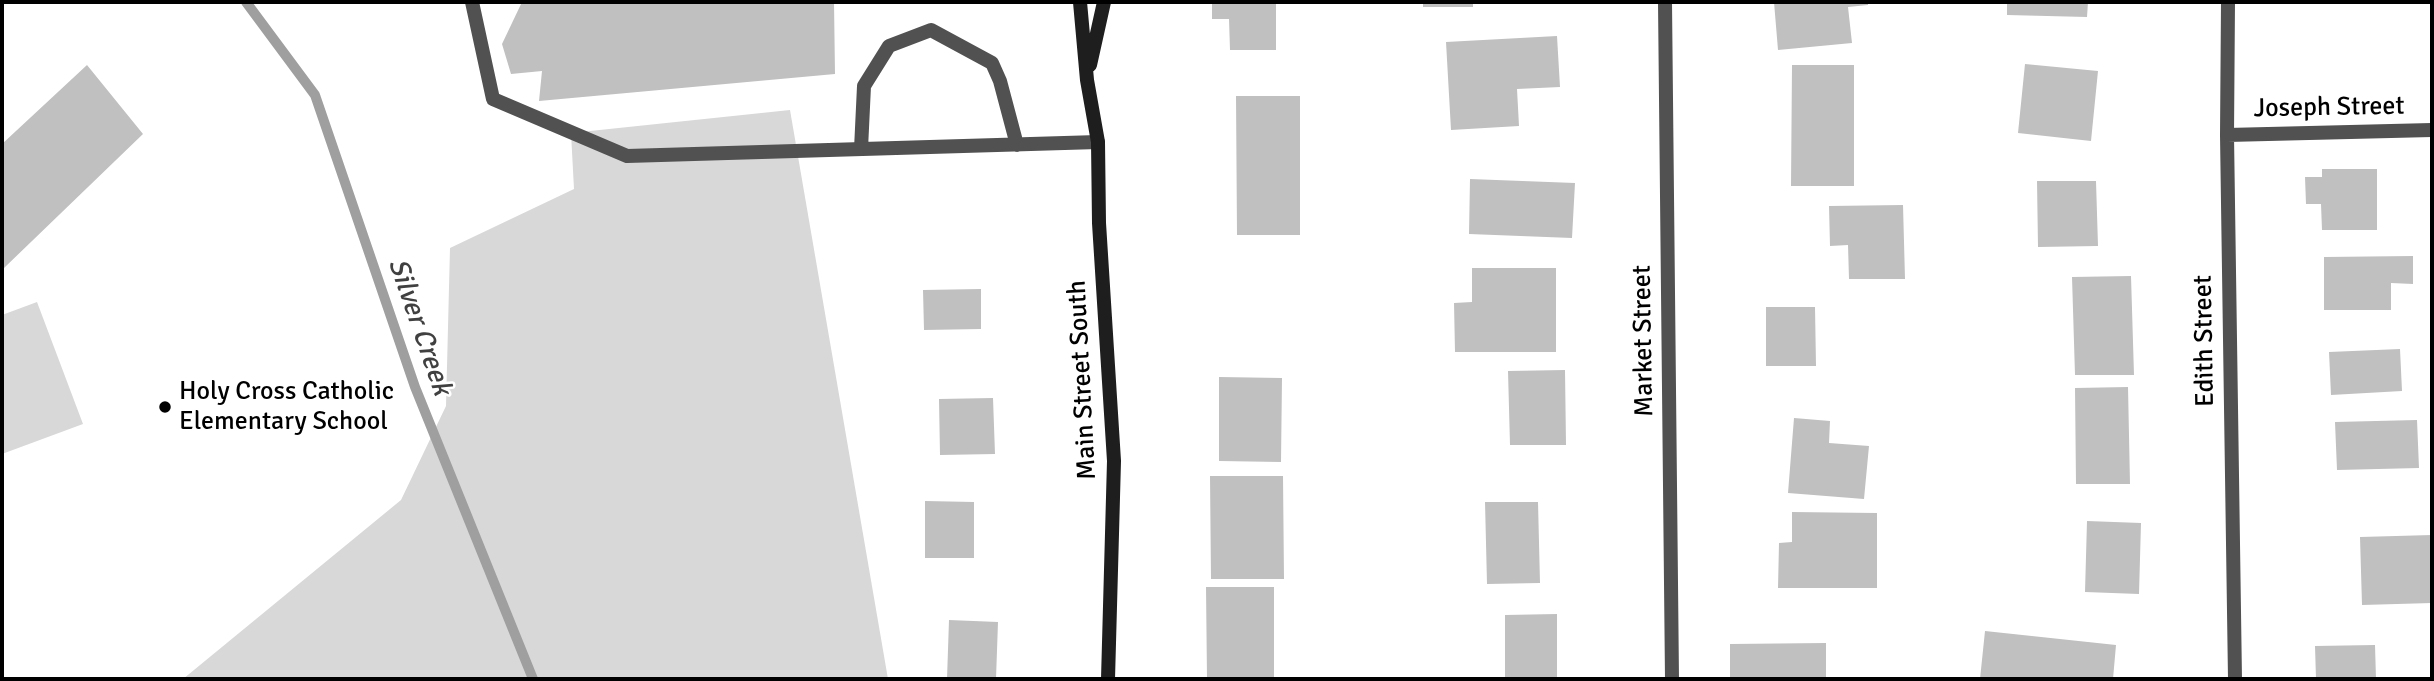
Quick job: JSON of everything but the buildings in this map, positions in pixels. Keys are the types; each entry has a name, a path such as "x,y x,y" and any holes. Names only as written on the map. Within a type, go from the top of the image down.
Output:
{"main road":[{"name":"Main Street South","path":"1080,2 1087,80 1098,142 1099,223 1114,461 1108,679"},
{"name":"Main Street South","path":"1087,80 1104,2"}],"street":[{"path":"472,2 493,99 627,156 1098,142"},
{"name":"Market Street","path":"1665,2 1672,679"},
{"name":"Edith Street","path":"2228,2 2227,135 2235,679"},
{"path":"861,149 864,86 889,46 932,30 992,63 1000,81 1017,145"},
{"name":"Joseph Street","path":"2227,135 2432,130"}],"shaded area":[{"path":"790,110 888,679 183,679 401,500 446,406 450,248 574,189 571,133"},
{"path":"37,302 83,424 2,454 2,315"}],"waterway":[{"name":"Silver Creek","path":"246,2 315,95 415,387 533,679"}],"place":[{"name":"Holy Cross Catholic Elementary School","path":"165,407"}]}
